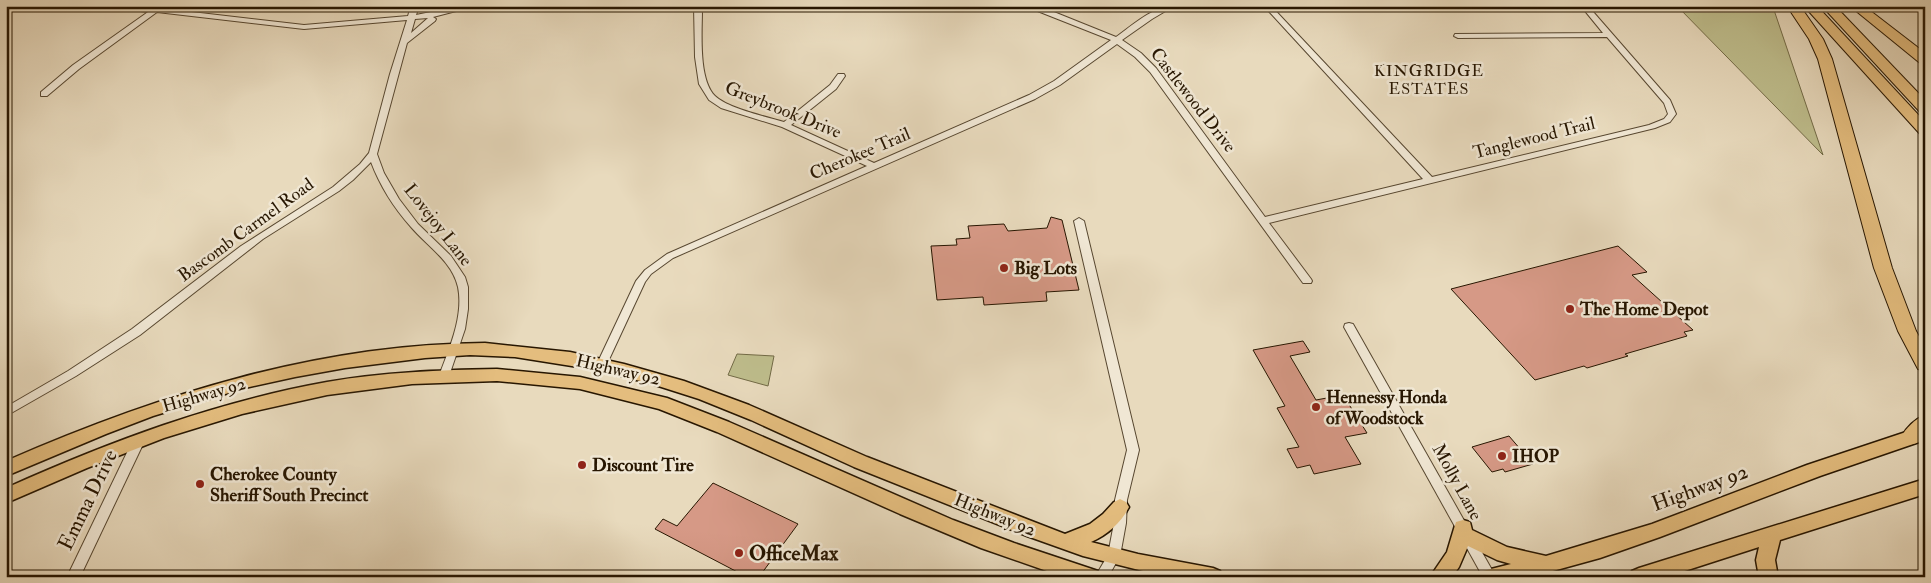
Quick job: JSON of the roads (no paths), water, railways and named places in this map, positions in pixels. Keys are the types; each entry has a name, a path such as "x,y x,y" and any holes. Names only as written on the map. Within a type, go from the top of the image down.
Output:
{"highway":[{"path":"1793,6 1816,38 1825,59 1883,268 1907,331 1925,364"},
{"path":"1810,6 1925,131"},
{"path":"1828,6 1925,109"},
{"path":"1840,6 1925,94"},
{"path":"1856,6 1925,60"},
{"path":"1918,435 1925,422"}],"main road":[{"name":"Highway 92","path":"7,468 112,424 229,387 345,361 453,350 515,351 572,359 672,383 727,403 835,451 1065,542 1114,556 1213,577"},
{"name":"Highway 92","path":"6,496 74,465 139,440 224,412 303,394 374,382 444,376 501,376 559,381 659,402 723,426 890,502 988,542 1091,577"},
{"name":"Highway 92","path":"1490,577 1548,565 1626,540 1918,435"},
{"path":"1639,577 1925,486"},
{"path":"1065,542 1075,540 1095,531 1114,516 1120,507"},
{"path":"1439,577 1458,552 1465,532 1504,554 1548,565"},
{"path":"1769,577 1766,569 1766,550 1774,533"}],"street":[{"path":"119,6 290,27 432,20"},
{"path":"373,154 402,46 415,6"},
{"path":"698,7 712,6"},
{"name":"Castlewood Drive","path":"1005,6 1036,8 1048,12 1117,40 1138,55 1153,70 1307,281"},
{"name":"Cherokee Trail","path":"601,366 641,281 657,264 700,241 1039,94 1149,17 1171,6"},
{"path":"1267,6 1430,180"},
{"name":"Tanglewood Trail","path":"1263,221 1651,126 1670,118 1672,108 1584,6"},
{"path":"412,20 459,7"},
{"path":"402,46 417,30 432,20 459,7"},
{"name":"Greybrook Drive","path":"698,7 698,57 703,84 712,98 724,106 785,125 874,166"},
{"path":"44,94 154,11"},
{"path":"1458,36 1608,35"},
{"path":"785,125 833,87 841,76"},
{"name":"Lovejoy Lane","path":"373,154 377,168 400,207 458,272 462,284 464,298 459,331 444,376"},
{"name":"Bascomb Carmel Road","path":"6,412 137,332 246,247 337,186 365,164 373,154"},
{"path":"1079,221 1132,442 1133,457 1120,507 1120,523 1114,556 1101,577"},
{"name":"Molly Lane","path":"1349,327 1490,577"},
{"name":"Emma Drive","path":"73,577 139,440"}],"place":[{"name":"Big Lots","path":"1004,268"},
{"name":"The Home Depot","path":"1570,309"},
{"name":"Hennessy Honda of Woodstock","path":"1316,407"},
{"name":"IHOP","path":"1502,456"},
{"name":"Discount Tire","path":"582,465"},
{"name":"Cherokee County Sheriff South Precinct","path":"200,484"},
{"name":"OfficeMax","path":"739,553"}],"district":[{"name":"KINGRIDGE ESTATES","path":"1429,80"}]}
